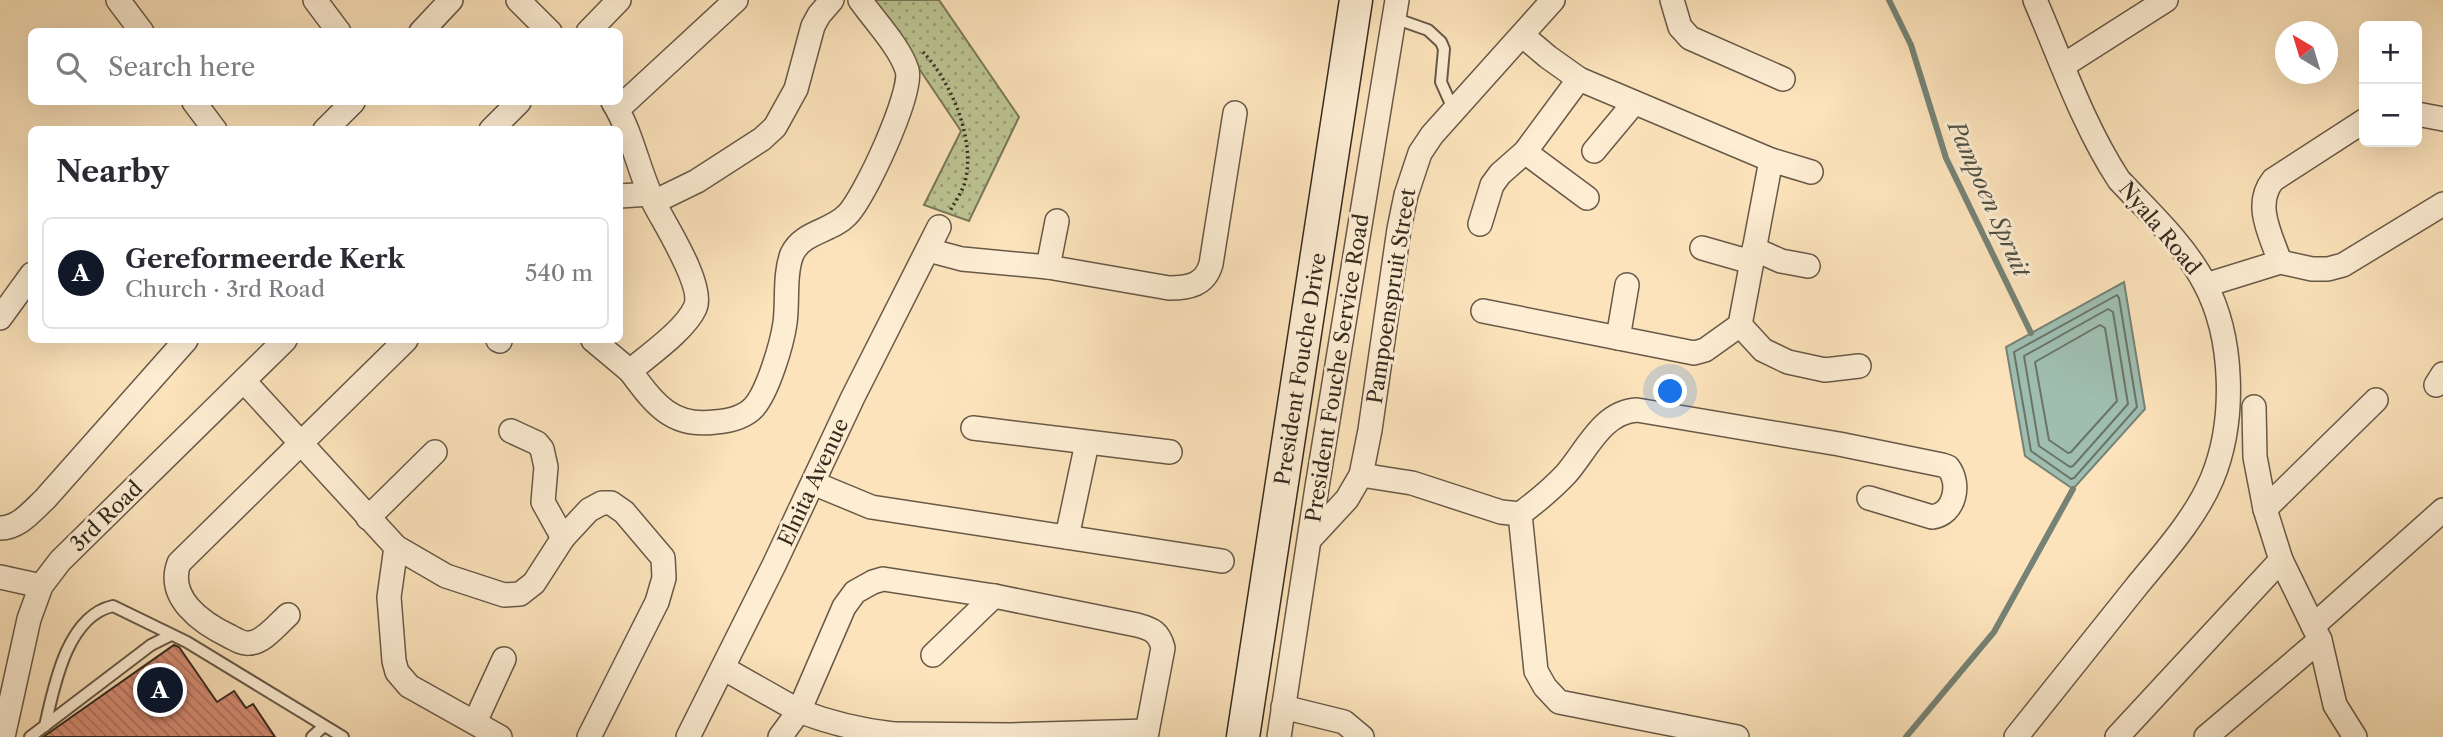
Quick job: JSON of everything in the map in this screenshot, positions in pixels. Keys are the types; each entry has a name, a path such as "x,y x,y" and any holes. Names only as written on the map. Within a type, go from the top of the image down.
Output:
{"street":[{"path":"118,0 139,28"},
{"path":"315,0 336,28"},
{"path":"425,28 451,0"},
{"path":"518,0 546,28"},
{"path":"592,28 620,0"},
{"path":"623,98 736,0"},
{"path":"623,196 652,198 697,181 762,139 775,127 796,89 813,26 832,0"},
{"path":"597,343 630,371 654,402 665,412 681,420 708,423 731,421 754,406 779,352 785,322 789,266 796,247 803,240 848,214 885,146 907,93 909,76 902,58 860,0"},
{"name":"President Fouche Drive","path":"1242,737 1356,0"},
{"name":"Pampoenspruit Street","path":"1310,539 1347,499 1361,475 1405,195 1420,153 1432,135 1553,0"},
{"path":"1672,0 1680,27 1690,38 1783,79"},
{"name":"Nyala Road","path":"2016,737 2160,558 2202,499 2213,476 2228,406 2226,349 2206,285 2181,247 2119,180 2111,167 2035,0"},
{"path":"2064,65 2166,0"},
{"name":"President Fouche Service Road","path":"1279,737 1396,9"},
{"path":"1522,35 1579,79 1771,160 1811,172"},
{"path":"1480,224 1492,185 1500,174 1525,152 1579,79"},
{"path":"1594,151 1633,103"},
{"path":"196,105 212,126"},
{"path":"329,126 350,105"},
{"path":"495,126 516,105"},
{"path":"615,105 631,135 652,198 684,261 697,298 696,307 685,322 630,371"},
{"path":"928,250 962,259 1048,267 1169,288 1203,281 1211,264 1234,113"},
{"path":"2422,115 2443,119"},
{"path":"2280,262 2262,204 2264,190 2273,180 2359,124"},
{"path":"1525,152 1587,198"},
{"path":"1483,312 1694,353 1705,350 1740,325 1771,160"},
{"path":"2206,285 2280,262 2328,270 2343,265 2443,204"},
{"path":"1048,267 1057,221"},
{"name":"Elnita Avenue","path":"688,737 939,227"},
{"path":"1702,248 1808,266"},
{"path":"0,318 28,280"},
{"path":"1618,338 1626,285"},
{"path":"1740,325 1763,350 1788,362 1825,370 1859,366"},
{"path":"0,528 9,528 22,520 45,499 183,343"},
{"name":"3rd Road","path":"3,737 29,619 41,586 60,561 282,343"},
{"path":"288,615 258,641 244,643 208,625 190,609 180,594 175,574 179,563 403,343"},
{"path":"244,381 396,547 446,576 504,595 520,594 534,583 562,538 589,510 602,503 611,503 624,512 663,558 664,578 657,602 589,737"},
{"path":"2264,509 2376,400"},
{"path":"2254,407 2255,457 2264,509 2281,560 2317,633 2335,705 2354,737"},
{"path":"1361,475 1412,484 1501,512 1520,514 1539,500 1565,474 1606,423 1626,411 1637,410 1839,444 1942,465 1948,467 1955,479 1951,502 1939,516 1932,517 1869,498"},
{"path":"973,428 1170,452"},
{"path":"511,431 537,443 542,449 546,467 543,502 562,538"},
{"path":"1066,537 1087,443"},
{"path":"368,518 435,452"},
{"path":"813,483 871,507 1222,561"},
{"path":"2206,737 2443,510"},
{"path":"1520,514 1536,671 1550,694 1559,702 1737,737"},
{"path":"396,547 389,597 397,671 409,686 500,737"},
{"path":"2117,737 2281,560"},
{"path":"0,577 41,586"},
{"path":"723,668 799,711 852,728 893,736 1147,734 1163,648 1152,629 994,596 883,579 855,592 844,607 799,711 780,737"},
{"path":"933,655 994,596"},
{"path":"475,722 504,659"},
{"path":"1283,707 1344,722 1362,737"}],"lane":[{"path":"1396,9 1441,41 1444,49 1441,82 1454,111"},
{"path":"45,726 55,682 66,653 92,615 102,608 113,606 171,635 343,737"},
{"path":"30,737 151,645 171,635"},
{"path":"312,737 324,726"}],"path":[{"path":"921,50 934,64 952,97 964,122 967,143 965,181 939,227"}],"green space":[{"path":"873,0 939,0 1019,117 969,221 924,205 961,131"}],"water":[{"path":"2124,282 2145,409 2073,489 2025,456 2006,347"}],"building":[{"path":"174,645 179,647 217,702 234,691 246,708 253,704 275,737 43,737"}],"waterway":[{"name":"Pampoen Spruit","path":"1889,0 1911,45 1946,158 2031,333"},
{"name":"Pampoen Spruit","path":"1906,737 1994,632 2073,489"}],"place":[{"name":"Gereformeerde Kerk","path":"160,690"}]}
